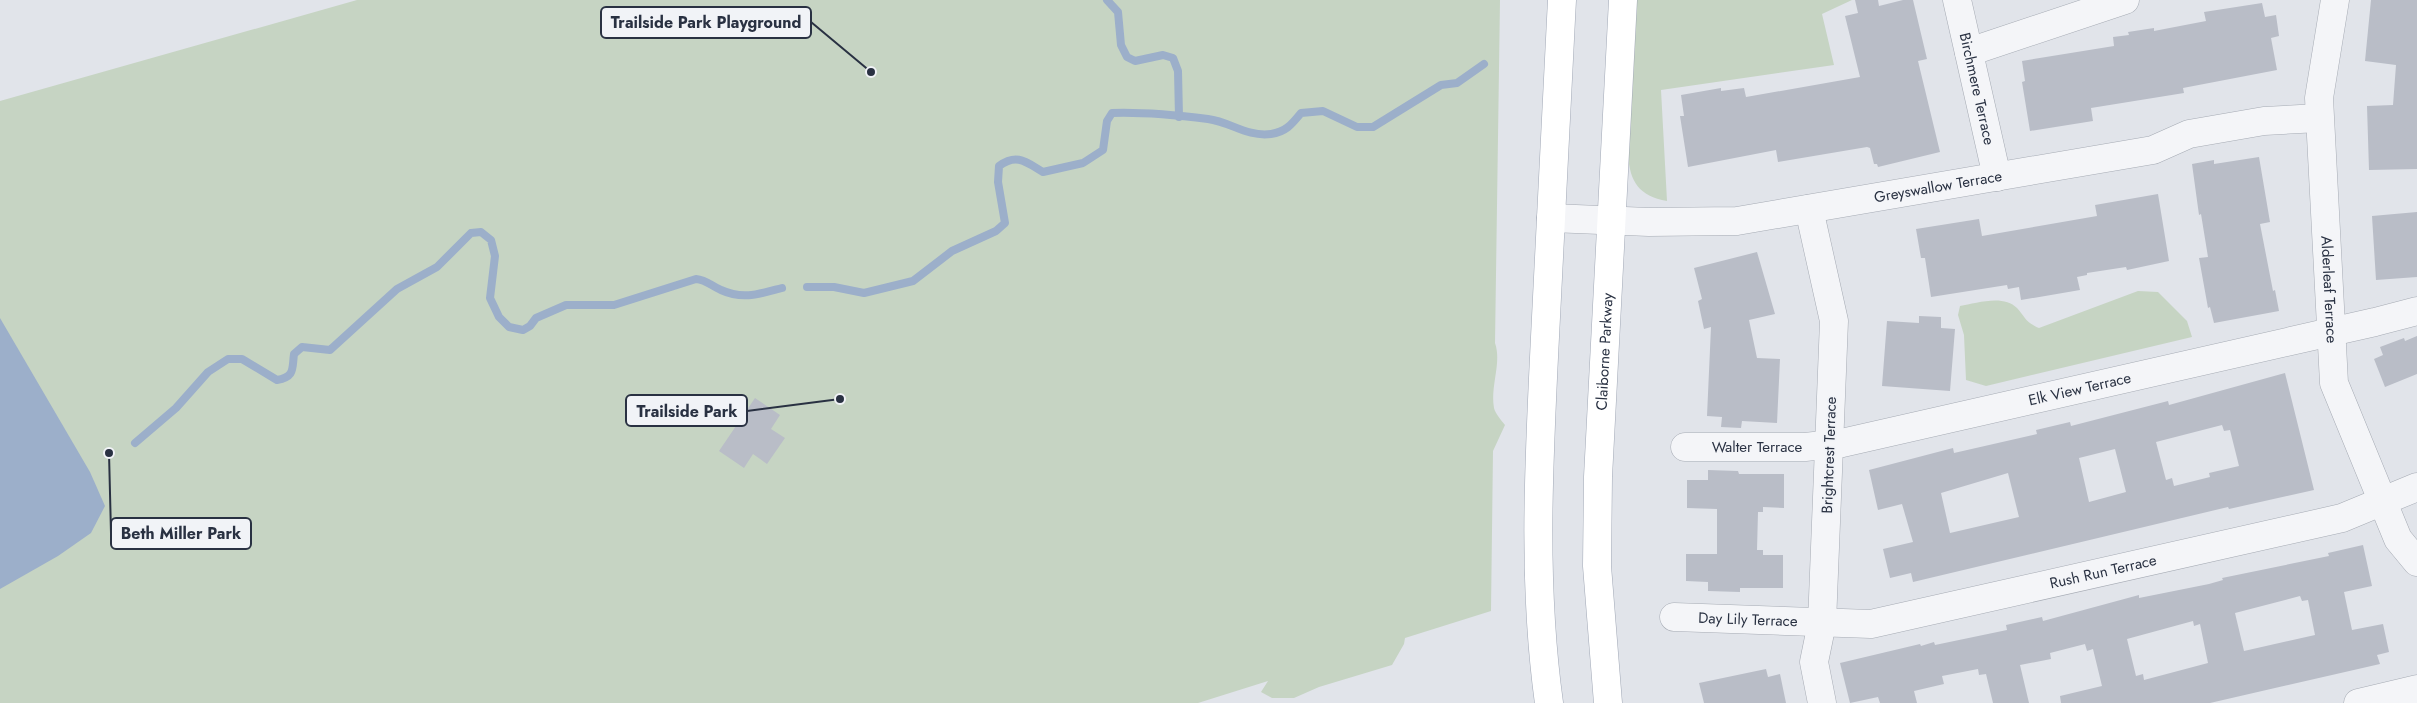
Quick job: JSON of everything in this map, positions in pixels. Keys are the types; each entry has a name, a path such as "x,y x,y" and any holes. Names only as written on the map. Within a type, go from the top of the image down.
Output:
{"main road":[{"path":"1549,703 1541,627 1537,549 1562,0"},
{"name":"Claiborne Parkway","path":"1608,703 1597,566 1598,477 1623,0"}],"street":[{"name":"Birchmere Terrace","path":"1957,0 1997,177"},
{"path":"1969,52 2125,0"},
{"name":"Alderleaf Terrace","path":"2335,0 2319,98 2334,383 2398,539 2417,562"},
{"name":"Greyswallow Terrace","path":"1551,218 1649,222 1736,222 2153,150 2189,134 2264,121 2319,118"},
{"name":"Brightcrest Terrace","path":"1809,209 1834,322 1822,623 1814,662 1822,703"},
{"name":"Elk View Terrace","path":"1830,444 2330,332 2417,310"},
{"name":"Walter Terrace","path":"1685,447 1805,447 1830,444"},
{"name":"Rush Run Terrace","path":"1822,623 1871,624 2342,518 2417,487"},
{"name":"Day Lily Terrace","path":"1674,617 1822,623"},
{"path":"2358,703 2417,689"}],"green space":[{"path":"357,0 1500,0 1495,343 1497,367 1493,400 1495,410 1505,425 1493,451 1491,611 1405,638 1404,644 1392,665 1319,687 1294,698 1272,698 1261,692 1268,681 1198,703 0,703 0,101"},
{"path":"1635,0 1852,0 1822,14 1834,65 1661,90 1667,201 1649,196 1643,191 1634,180 1629,165"},
{"path":"2138,291 2158,292 2187,321 2192,337 1986,386 1966,380 1964,335 1958,315 1960,306 1997,300 2005,301 2017,308 2028,322 2039,328"}],"water":[{"path":"0,318 90,472 105,506 91,533 58,556 0,589"}],"building":[{"path":"1855,0 1878,0 1879,6 1903,0 1913,0 1927,59 1918,61 1940,152 1878,167 1877,164 1874,164 1870,148 1867,147 1778,162 1776,150 1688,167 1680,116 1684,116 1681,95 1721,88 1721,91 1744,88 1746,97 1860,77 1845,16 1858,13"},
{"path":"2371,0 2417,0 2417,169 2369,170 2367,106 2393,105 2396,65 2365,61"},
{"path":"2262,3 2265,17 2276,15 2279,36 2271,38 2277,70 2183,88 2184,93 2091,108 2093,121 2030,131 2022,82 2025,81 2022,61 2114,46 2113,37 2129,35 2128,32 2154,28 2154,31 2206,21 2204,12"},
{"path":"2259,157 2270,222 2260,224 2273,291 2275,290 2279,311 2214,323 2210,307 2208,308 2199,258 2208,257 2201,214 2199,215 2192,164 2214,160 2214,164"},
{"path":"2158,194 2169,261 2127,270 2126,267 2087,273 2087,275 2077,277 2080,290 2021,300 2019,287 2008,289 2007,285 1931,297 1925,258 1921,258 1916,229 1979,219 1982,236 2097,216 2095,205"},
{"path":"2417,212 2417,277 2376,280 2372,216"},
{"path":"1757,252 1775,314 1749,320 1757,358 1780,359 1777,423 1742,421 1741,428 1721,427 1722,417 1707,416 1711,327 1704,329 1698,301 1702,299 1694,268"},
{"path":"1919,316 1941,317 1941,328 1955,329 1950,391 1882,386 1887,321 1919,323"},
{"path":"2417,336 2417,374 2385,387 2374,359 2383,355 2380,347 2404,338 2405,341"},
{"path":"2285,373 2314,490 2229,509 2228,507 1913,582 1911,573 1890,578 1883,549 1913,542 1902,504 1878,510 1869,470 1953,448 1954,453 2037,434 2036,430 2070,422 2071,426 2168,401 2169,405","holes":["2222,425 2224,431 2230,430 2239,466 2209,473 2210,477 2174,486 2172,478 2166,480 2156,442","2115,449 2126,492 2089,502 2079,458","2008,473 2019,517 1950,533 1941,493"]},
{"path":"755,398 780,415 771,429 785,438 767,464 753,454 744,468 719,451"},
{"path":"1708,470 1738,471 1739,474 1784,474 1784,508 1763,507 1763,512 1758,512 1757,550 1763,550 1763,555 1783,555 1783,588 1740,588 1740,592 1708,591 1708,582 1686,581 1686,554 1717,554 1717,509 1687,508 1687,480 1708,480"},
{"path":"2363,545 2372,586 2344,592 2352,630 2383,624 2389,652 2377,655 2380,664 2210,703 2061,703 2060,696 2102,686 2093,649 2087,651 2085,644 2050,653 2051,659 2020,665 2029,703 1993,703 1986,674 1979,675 1978,669 1942,676 1944,684 1914,691 1917,703 1880,703 1878,697 1850,703 1840,663 1920,644 1921,646 1934,642 1935,645 2007,630 2006,625 2042,617 2043,621 2139,595 2139,598 2209,584 2223,580 2222,578 2329,556 2328,553","holes":["2300,596 2302,601 2308,600 2315,635 2244,651 2235,613","2193,621 2194,626 2200,624 2208,663 2144,680 2143,674 2136,676 2127,639"]},
{"path":"1766,669 1768,677 1780,674 1786,703 1704,703 1699,683"}],"waterway":[{"path":"1107,0 1118,12 1121,45 1127,57 1135,61 1163,55 1173,58 1178,71 1179,117"},
{"path":"807,287 834,287 864,293 913,281 952,251 996,231 1005,223 998,182 999,166 1011,160 1021,160 1043,172 1083,163 1103,150 1107,121 1112,113 1160,114 1208,119 1254,133 1271,134 1285,129 1301,113 1323,111 1357,127 1373,127 1441,85 1457,83 1484,64"},
{"path":"135,443 176,408 208,372 228,359 242,359 277,380 287,377 292,372 294,354 302,347 330,350 397,289 437,267 471,233 481,232 491,240 495,256 490,298 499,317 509,327 523,330 530,326 536,318 566,305 614,305 696,279 737,295 751,295 782,288"}],"place":[{"name":"Trailside Park Playground","path":"871,72"},
{"name":"Trailside Park","path":"840,399"},
{"name":"Beth Miller Park","path":"109,453"}]}
